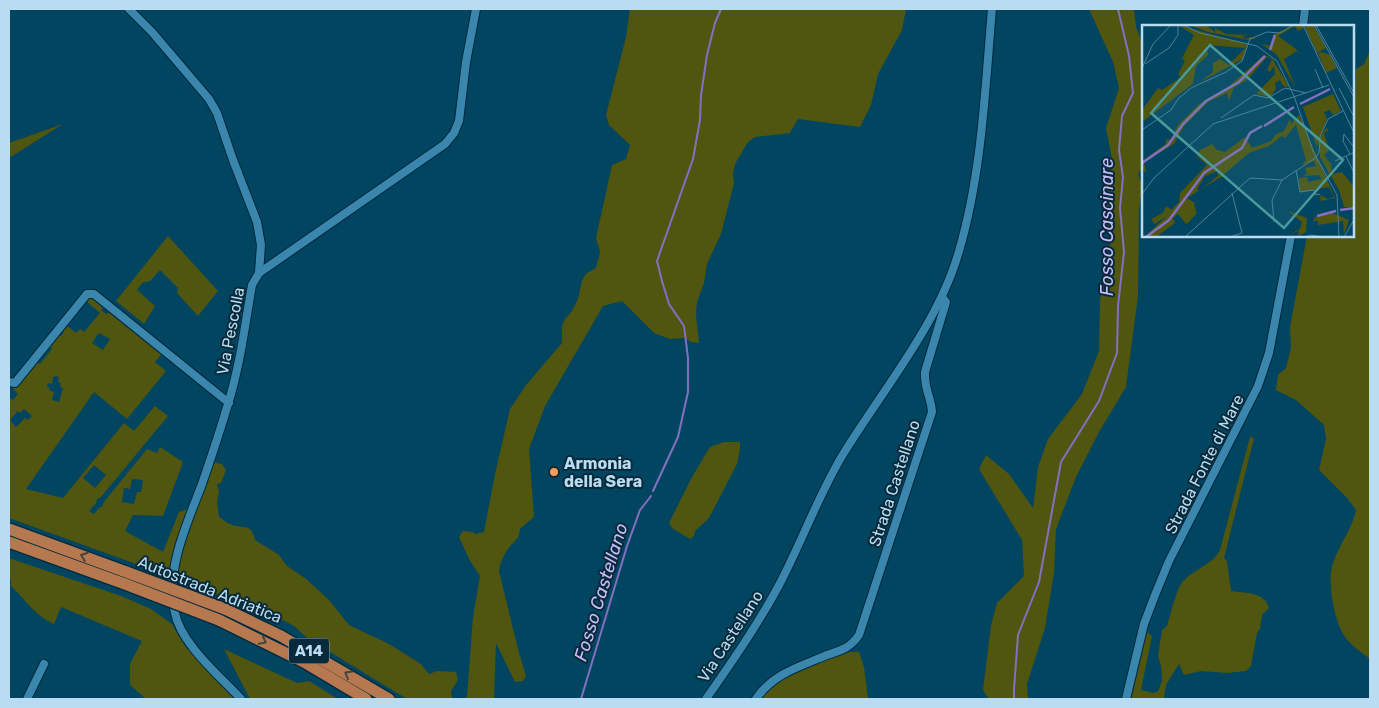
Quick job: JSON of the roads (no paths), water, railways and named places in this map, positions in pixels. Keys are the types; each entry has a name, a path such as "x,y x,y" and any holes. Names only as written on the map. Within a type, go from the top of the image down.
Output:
{"highway":[{"name":"Autostrada Adriatica","path":"9,529 225,609 282,636 389,699"},
{"name":"Autostrada Adriatica","path":"9,542 219,620 304,662 366,699"}],"street":[{"path":"129,9 152,32 209,99 218,113 233,160 257,222 261,245 259,273"},
{"name":"Via Pescolla","path":"241,699 188,641 180,628 176,618 173,578 179,546 215,448 228,403 252,285 259,273 446,144 454,133 458,121 476,9"},
{"name":"Strada Castellano","path":"778,587 841,457 942,297 959,252 973,192 984,107 992,9"},
{"path":"1303,25 1305,9"},
{"name":"Strada Fonte di Mare","path":"1126,699 1144,624 1169,561 1261,380 1268,354 1291,238"},
{"path":"9,382 15,383 88,294 91,293 228,403"},
{"name":"Strada Castellano","path":"756,699 763,689 779,676 850,647 859,635 932,412 932,403 924,383 925,372 946,302 942,297"},
{"name":"Via Castellano","path":"706,699 748,639 778,587"},
{"path":"27,699 44,664"}],"waterway":[{"name":"Fosso Castellano","path":"653,491 678,437 688,392 688,358 684,326 669,304 657,261 693,159 700,120 701,95 707,55 715,23 721,9"},
{"name":"Fosso Cascinare","path":"1014,699 1018,635 1039,582 1061,462 1099,401 1117,353 1118,306 1124,252 1120,208 1123,177 1119,150 1122,116 1133,93 1129,56 1118,9"},
{"name":"Fosso Castellano","path":"581,699 627,546 640,510 651,496"}],"place":[{"name":"Armonia della Sera","path":"554,472"}]}
